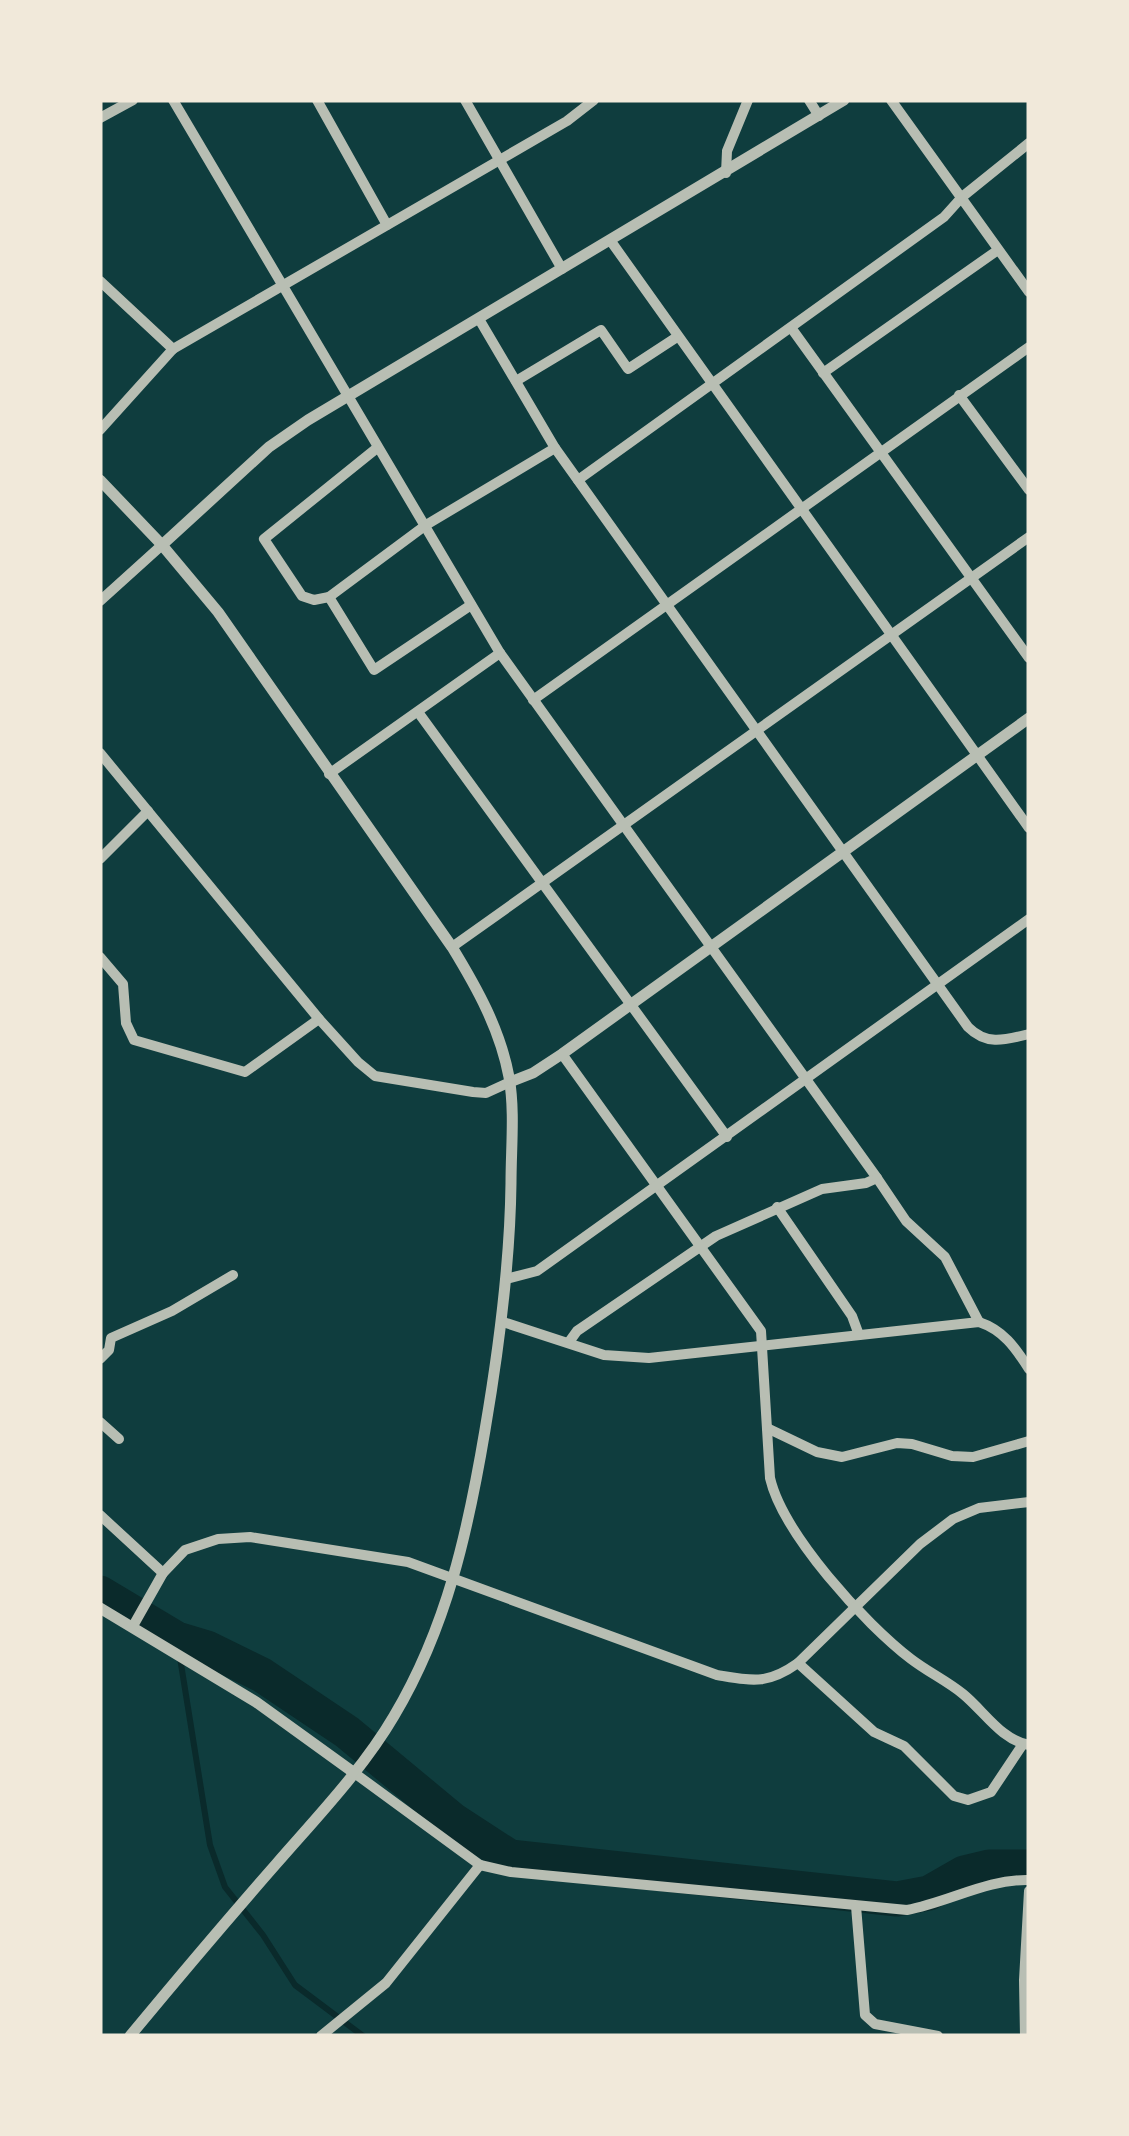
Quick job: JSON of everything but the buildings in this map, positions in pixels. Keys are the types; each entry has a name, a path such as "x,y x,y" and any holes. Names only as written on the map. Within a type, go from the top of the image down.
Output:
{"street":[{"path":"100,118 133,100"},
{"path":"173,100 500,654 906,1221 945,1256 979,1322"},
{"path":"317,100 388,225"},
{"path":"464,100 562,269"},
{"path":"100,430 174,349 568,121 594,100"},
{"path":"726,173 727,151 748,100"},
{"path":"809,100 819,116"},
{"path":"100,601 269,447 844,100"},
{"path":"891,100 1029,292"},
{"path":"578,480 944,218 962,197 1029,143"},
{"path":"610,240 1029,828"},
{"path":"823,373 998,250"},
{"path":"100,281 174,349"},
{"path":"479,319 555,448 978,1037 994,1042 1029,1034"},
{"path":"792,329 1029,658"},
{"path":"516,381 601,330 628,369 676,337"},
{"path":"533,700 1029,347"},
{"path":"959,395 1029,490"},
{"path":"377,448 264,539 302,596 314,600 329,597 426,525 555,448"},
{"path":"100,480 162,544 218,612 452,947 480,993 502,1045 510,1082 510,1212 503,1322 472,1508 455,1579 428,1651 393,1718 353,1772 130,2036"},
{"path":"452,947 1029,537"},
{"path":"329,597 374,670 471,606"},
{"path":"330,774 500,654"},
{"path":"418,712 726,1137"},
{"path":"100,752 319,1019 375,1076 486,1093 533,1073 562,1054 1029,718"},
{"path":"100,859 148,810"},
{"path":"506,1280 537,1271 1029,919"},
{"path":"100,957 123,984 126,1023 134,1040 245,1072 319,1019"},
{"path":"562,1054 761,1331 775,1498 796,1536 856,1606 910,1658 966,1697 1010,1739 1026,1745 991,1792 968,1800 954,1796 904,1746 874,1732 798,1663"},
{"path":"569,1342 577,1331 701,1245 822,1189 866,1184 877,1178"},
{"path":"777,1207 852,1316 860,1335"},
{"path":"111,1338 233,1276"},
{"path":"503,1322 604,1355 649,1358 979,1322 996,1328 1029,1369"},
{"path":"100,1329 111,1338"},
{"path":"100,1359 109,1350 111,1338"},
{"path":"100,1422 119,1440"},
{"path":"767,1428 817,1452 842,1457 897,1443 973,1457 1029,1440"},
{"path":"134,1626 163,1573 185,1550 218,1538 250,1537 408,1562 717,1675 758,1682 780,1676 798,1663 920,1544 953,1518 979,1508 1029,1502"},
{"path":"100,1515 163,1573"},
{"path":"100,1608 256,1702 480,1864 512,1872 908,1910 940,1904 1008,1879 1029,1880"},
{"path":"322,2036 386,1984 480,1864"},
{"path":"1025,2036 1029,1892"},
{"path":"856,1906 865,2015 875,2024 938,2036"}],"waterway":[{"path":"100,1593 177,1639 207,1648 262,1675 347,1732 453,1820 510,1857 897,1899 929,1893 964,1873 989,1867 1029,1867"},
{"path":"177,1639 210,1845 225,1887 263,1935 295,1985 363,2036"}]}
